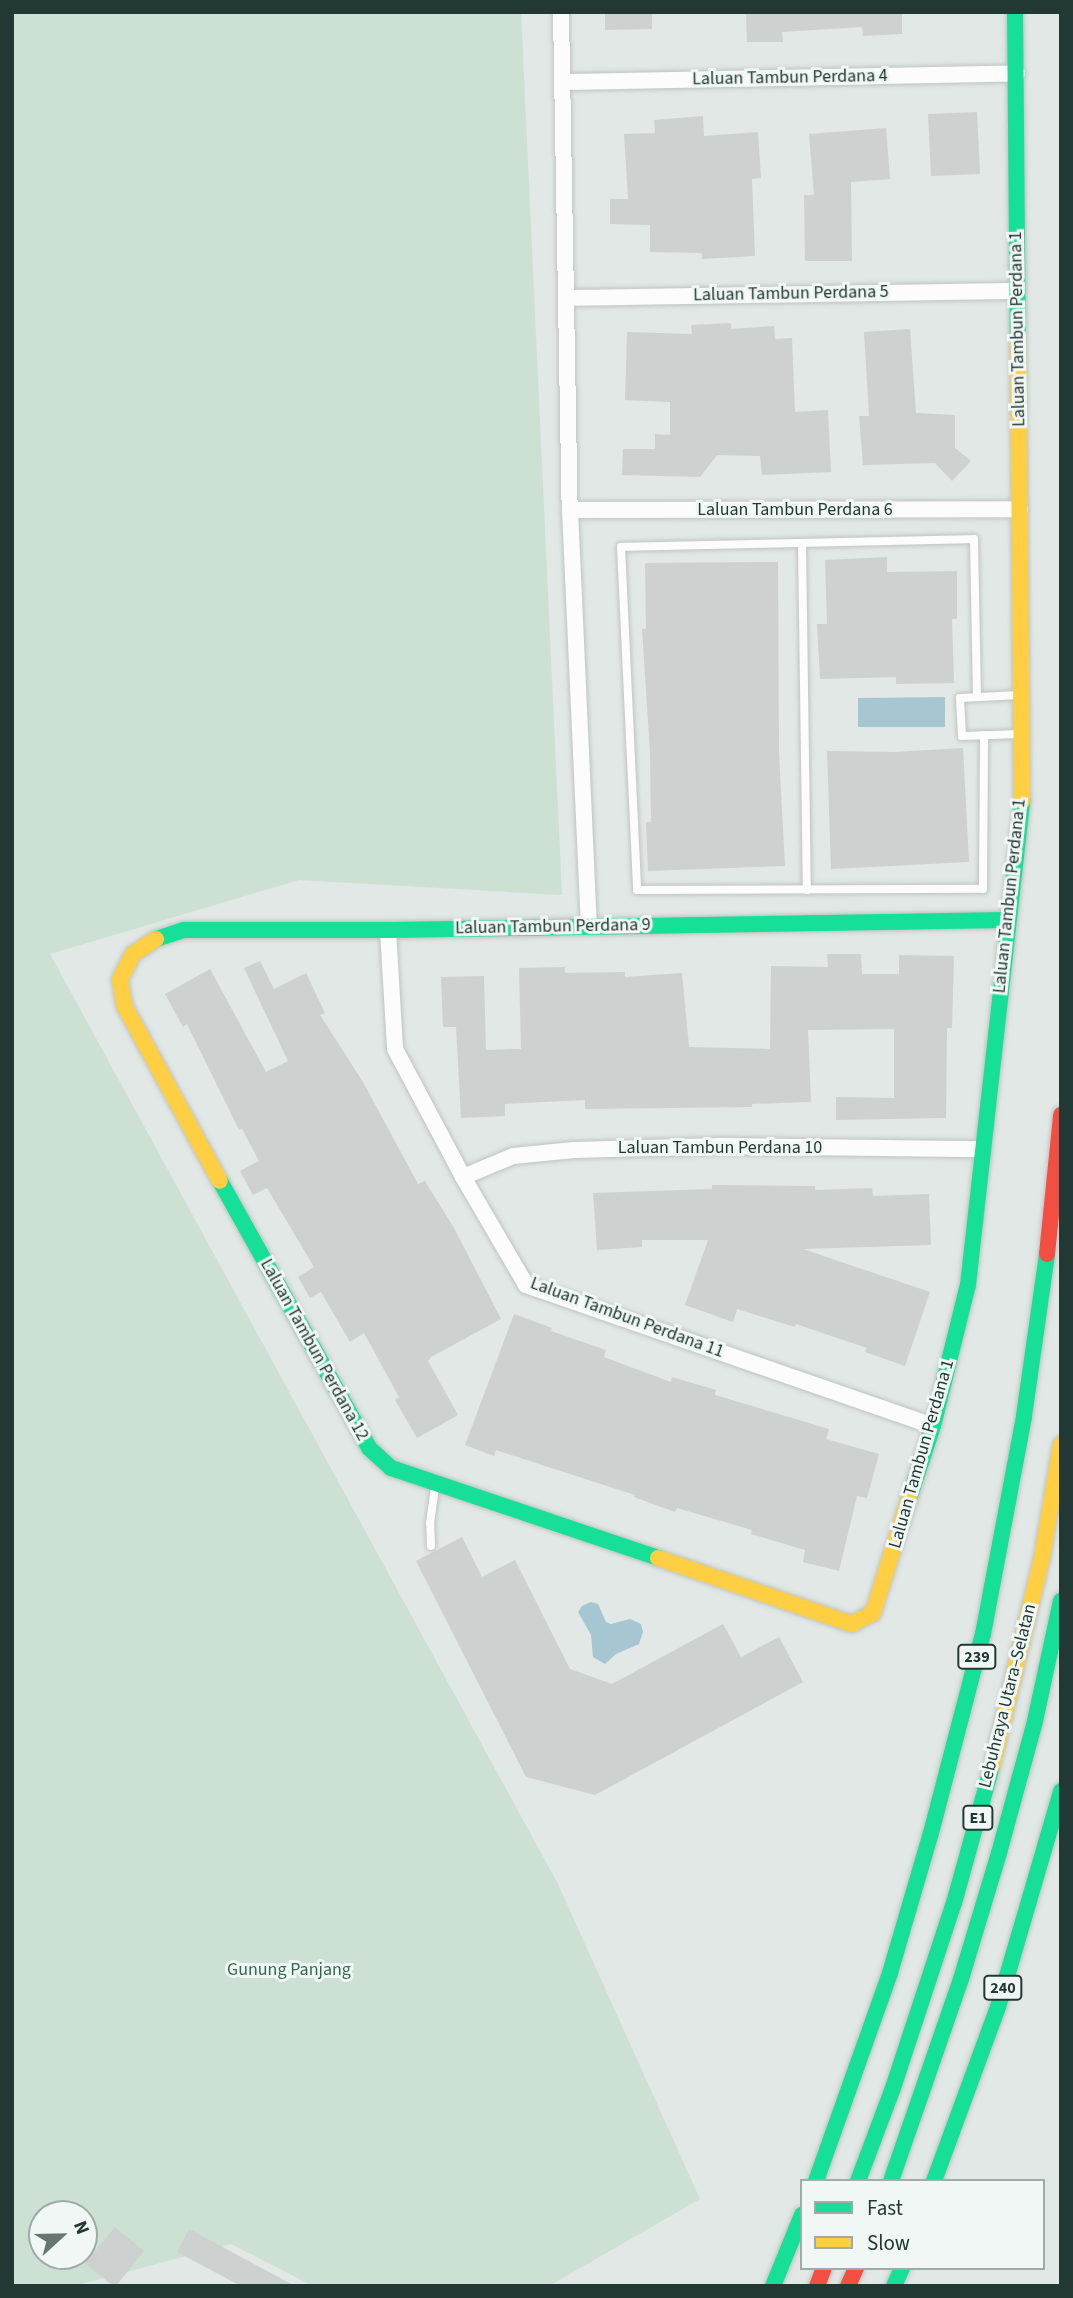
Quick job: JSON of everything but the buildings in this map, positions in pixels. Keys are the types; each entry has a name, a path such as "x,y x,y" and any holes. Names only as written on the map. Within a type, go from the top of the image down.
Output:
{"main road":[{"name":"Laluan Tambun Perdana 1","path":"852,1624 867,1619 877,1605 933,1426 968,1285 1007,920 1023,814 1015,12"},
{"name":"Laluan Tambun Perdana 9","path":"120,980 133,954 158,938 184,930 388,930 1007,920"},
{"name":"Laluan Tambun Perdana 12","path":"120,980 125,1007 137,1033 369,1448 391,1468 852,1624"},
{"name":"239","path":"817,2179 890,1973 983,1634 1028,1390 1045,1274 1061,1115"},
{"name":"Lebuhraya Utara–Selatan","path":"859,2179 893,2088 954,1903 1003,1726 1042,1557 1061,1445"},
{"name":"Lebuhraya Utara–Selatan","path":"892,2179 961,1979 999,1853 1035,1721 1061,1601"},
{"name":"240","path":"935,2179 998,2007 1061,1791"},
{"path":"774,2286 800,2220"},
{"path":"848,2286 855,2270"},
{"path":"894,2286 901,2270"}],"street":[{"path":"561,12 570,510 589,926"},
{"name":"Laluan Tambun Perdana 4","path":"563,82 1017,73"},
{"name":"Laluan Tambun Perdana 5","path":"566,298 1016,291"},
{"name":"Laluan Tambun Perdana 6","path":"570,510 1020,509"},
{"name":"Laluan Tambun Perdana 11","path":"388,930 396,1049 463,1177 526,1285 933,1426"},
{"name":"Laluan Tambun Perdana 10","path":"463,1177 513,1156 574,1150 720,1146 982,1149"}],"lane":[{"path":"977,697 974,539 621,547 637,890 984,889 984,735"},
{"path":"802,543 807,890"},
{"path":"1022,695 960,698 962,736 1022,734"},
{"path":"431,1546 430,1523 435,1484"}],"green space":[{"name":"Gunung Panjang","path":"12,12 521,12 562,895 299,880 50,954 558,1884 700,2199 549,2286 313,2286 231,2244 74,2286 12,2286"}],"water":[{"path":"945,697 945,727 858,727 858,698"},
{"path":"591,1602 598,1604 606,1622 611,1624 630,1619 641,1624 643,1632 639,1644 616,1654 605,1664 593,1657 591,1635 578,1612 582,1606"}],"traffic: fast":[{"path":"1015,12 1018,336"},
{"path":"909,1499 933,1426 968,1285 1022,801"},
{"path":"156,939 184,930 388,930 1007,920"},
{"path":"220,1181 369,1448 391,1468 658,1558"},
{"path":"817,2179 890,1973 931,1833 983,1634 1024,1416 1047,1254"},
{"path":"892,2179 961,1979 999,1853 1035,1721 1061,1601"},
{"path":"859,2179 893,2088 954,1903 992,1766"},
{"path":"935,2179 998,2007 1061,1791"},
{"path":"773,2286 800,2220"},
{"path":"894,2286 901,2270"}],"traffic: slow":[{"path":"1018,336 1022,801"},
{"path":"156,939 133,954 120,980 125,1007 220,1181"},
{"path":"992,1766 1042,1557 1061,1445"},
{"path":"658,1558 852,1624 873,1613 909,1499"}],"traffic: jam":[{"path":"1047,1254 1061,1115"},
{"path":"817,2286 823,2270"},
{"path":"848,2286 855,2270"}]}
